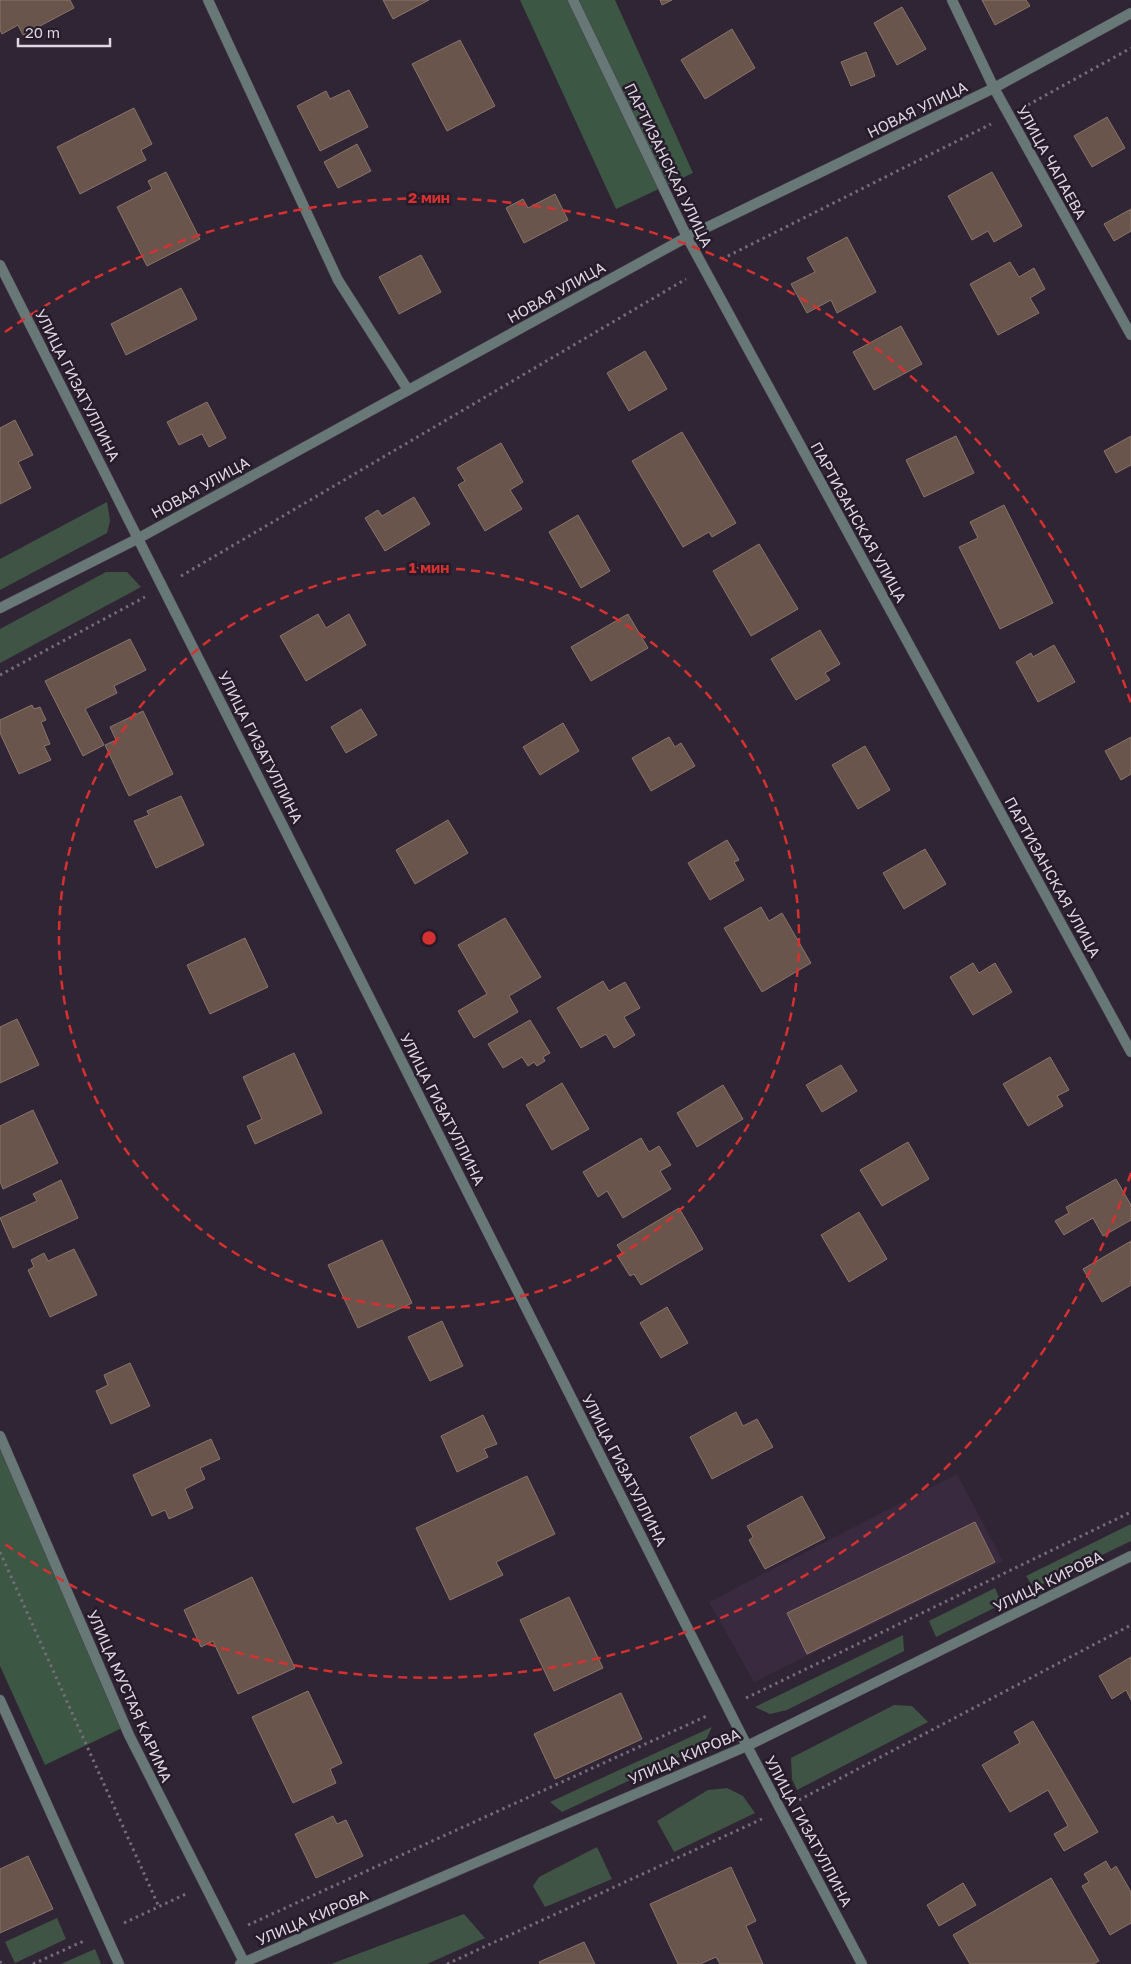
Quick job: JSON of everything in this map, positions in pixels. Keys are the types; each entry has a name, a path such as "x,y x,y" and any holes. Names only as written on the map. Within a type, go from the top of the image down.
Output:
{"street":[{"path":"208,0 338,280 408,390"},
{"name":"ПАРТИЗАНСКАЯ УЛИЦА","path":"572,0 687,238 1131,1052"},
{"name":"УЛИЦА ЧАПАЕВА","path":"952,0 994,88 1131,335"},
{"name":"НОВАЯ УЛИЦА","path":"0,608 139,538 687,238 994,88 1131,13"},
{"name":"УЛИЦА ГИЗАТУЛЛИНА","path":"0,265 164,586 746,1746 862,1964"},
{"name":"УЛИЦА МУСТАЯ КАРИМА","path":"0,1436 129,1735 230,1934 242,1963"},
{"name":"УЛИЦА КИРОВА","path":"242,1963 746,1746 1131,1556"},
{"path":"0,1700 119,1964"}],"path":[{"path":"0,674 164,586 704,268 1009,115 1131,48"},
{"path":"230,1934 727,1707 1131,1512"},
{"path":"0,1552 159,1907"},
{"path":"448,1964 781,1810 1131,1625"}],"shaded area":[{"path":"957,1474 1003,1561 754,1682 709,1602"}],"green space":[{"path":"520,0 615,0 693,173 616,209"},
{"path":"107,502 110,521 107,533 0,590 0,559"},
{"path":"106,572 127,572 141,587 0,663 0,629"},
{"path":"0,1448 122,1728 45,1765 0,1666"},
{"path":"1131,1524 1131,1541 1034,1588 1026,1576"},
{"path":"995,1588 1002,1604 936,1637 929,1621"},
{"path":"903,1635 904,1651 787,1710 770,1714 755,1707"},
{"path":"894,1705 912,1706 928,1722 797,1790 792,1779 791,1758"},
{"path":"712,1727 703,1746 562,1812 550,1802"},
{"path":"727,1788 743,1796 755,1813 674,1852 657,1821 708,1790"},
{"path":"597,1847 612,1879 545,1907 533,1886 539,1877"},
{"path":"464,1914 485,1938 427,1964 331,1964"},
{"path":"57,1918 66,1939 15,1963 5,1942"},
{"path":"95,1949 101,1964 61,1964"}],"building":[{"path":"0,0 70,0 74,8 23,35 18,25 2,34 0,30"},
{"path":"383,0 429,0 393,19"},
{"path":"660,0 672,0 662,5"},
{"path":"982,0 1026,0 1030,6 995,25"},
{"path":"902,7 926,49 897,65 874,23"},
{"path":"732,29 755,68 705,99 681,60"},
{"path":"460,40 495,106 447,131 412,64"},
{"path":"866,52 875,76 851,86 841,62"},
{"path":"349,90 368,127 320,151 297,106 326,91 330,99"},
{"path":"134,108 152,144 141,150 146,160 80,194 57,147"},
{"path":"1107,117 1125,148 1092,167 1074,136"},
{"path":"357,144 371,171 338,188 324,162"},
{"path":"166,172 200,239 147,266 117,207 152,189 148,181"},
{"path":"992,172 1022,226 994,242 988,231 972,240 948,196"},
{"path":"555,194 568,220 524,243 506,208 523,199 528,208"},
{"path":"1131,209 1131,231 1114,241 1104,224"},
{"path":"847,237 876,292 837,313 831,300 807,313 791,284 815,272 807,258"},
{"path":"421,255 441,292 399,314 379,277"},
{"path":"1010,262 1019,277 1034,268 1045,289 1030,298 1039,313 998,335 970,284"},
{"path":"181,288 197,319 126,355 111,324"},
{"path":"901,326 922,364 874,390 853,352"},
{"path":"645,351 667,389 629,411 607,373"},
{"path":"207,402 226,438 209,447 202,434 179,445 167,422"},
{"path":"15,420 33,455 18,462 31,488 0,504 0,428"},
{"path":"682,432 736,523 712,537 709,532 683,547 632,461"},
{"path":"956,436 974,473 924,497 906,460"},
{"path":"1131,436 1131,465 1116,473 1104,451"},
{"path":"501,443 523,482 510,490 522,509 485,531 458,485 465,481 457,468"},
{"path":"414,497 430,524 385,551 365,518 378,510 382,516"},
{"path":"1004,505 1053,603 1000,629 959,547 978,538 970,522"},
{"path":"578,515 610,571 581,588 549,532"},
{"path":"759,544 798,609 751,636 713,571"},
{"path":"318,614 326,628 349,614 366,645 306,681 280,636"},
{"path":"628,614 648,648 591,681 571,647"},
{"path":"820,630 840,664 825,673 830,680 796,700 771,659"},
{"path":"130,639 146,670 114,686 117,693 85,709 104,745 83,756 45,681"},
{"path":"1054,645 1075,682 1038,702 1016,662 1031,653 1033,657"},
{"path":"32,705 34,709 40,707 46,720 41,722 50,744 44,746 51,760 19,774 0,733 0,720"},
{"path":"361,709 377,735 346,753 331,727"},
{"path":"143,711 173,774 129,796 105,745 116,740 110,727"},
{"path":"563,723 579,751 540,775 523,747"},
{"path":"669,737 675,747 681,743 695,766 651,791 632,758"},
{"path":"1131,737 1131,774 1121,780 1105,751"},
{"path":"865,746 890,790 858,809 832,765"},
{"path":"181,796 204,845 156,868 134,821 149,815 147,811"},
{"path":"448,820 468,853 415,884 396,850"},
{"path":"727,840 739,860 734,862 744,880 710,900 688,863"},
{"path":"925,849 946,884 904,909 883,873"},
{"path":"761,907 769,921 782,913 811,963 762,992 724,928"},
{"path":"505,918 541,977 509,996 518,1012 474,1038 458,1011 487,994 458,945"},
{"path":"245,938 268,987 210,1014 187,965"},
{"path":"973,963 979,973 995,963 1012,992 973,1015 950,977"},
{"path":"603,981 609,991 625,982 640,1008 624,1017 635,1035 614,1048 606,1034 581,1048 557,1008"},
{"path":"17,1019 39,1065 0,1083 0,1027"},
{"path":"530,1020 550,1053 543,1057 545,1061 537,1066 534,1062 528,1066 522,1057 503,1068 488,1044"},
{"path":"294,1053 322,1113 255,1144 247,1126 262,1119 243,1077"},
{"path":"1050,1057 1069,1090 1057,1096 1063,1106 1028,1126 1003,1084"},
{"path":"841,1065 857,1091 822,1112 806,1085"},
{"path":"562,1083 589,1129 552,1150 526,1105"},
{"path":"723,1085 743,1119 697,1147 677,1113"},
{"path":"33,1110 58,1163 3,1189 0,1181 0,1126"},
{"path":"641,1138 649,1152 659,1146 671,1165 660,1171 671,1189 623,1218 607,1191 598,1197 583,1172"},
{"path":"908,1142 929,1179 882,1206 860,1170"},
{"path":"1116,1179 1131,1205 1131,1220 1103,1236 1093,1218 1064,1235 1055,1221 1069,1213 1066,1207"},
{"path":"61,1180 78,1218 13,1248 0,1218 37,1201 33,1194"},
{"path":"679,1208 703,1249 641,1285 634,1274 630,1276 618,1257 623,1254 617,1245"},
{"path":"859,1212 887,1259 849,1282 821,1235"},
{"path":"382,1240 412,1303 358,1328 328,1265"},
{"path":"1131,1241 1131,1285 1102,1302 1083,1269"},
{"path":"74,1249 97,1295 50,1317 28,1270 34,1267 31,1260 44,1253 48,1261"},
{"path":"667,1307 688,1343 661,1358 640,1323"},
{"path":"442,1321 463,1366 430,1381 408,1337"},
{"path":"130,1363 150,1406 111,1424 96,1391 108,1385 104,1375"},
{"path":"736,1412 743,1426 757,1419 773,1447 712,1479 690,1437"},
{"path":"483,1415 497,1444 484,1449 488,1457 457,1472 441,1436"},
{"path":"211,1439 220,1459 200,1468 205,1479 185,1489 193,1508 169,1519 165,1510 152,1516 133,1475"},
{"path":"527,1476 555,1534 496,1562 503,1575 450,1600 416,1528"},
{"path":"802,1496 825,1538 765,1569 749,1540 753,1537 747,1526"},
{"path":"975,1522 995,1562 807,1654 787,1613"},
{"path":"252,1577 295,1668 238,1694 213,1641 201,1647 184,1610"},
{"path":"569,1597 603,1668 554,1691 520,1620"},
{"path":"1131,1657 1131,1700 1126,1690 1112,1699 1099,1676"},
{"path":"308,1691 342,1763 330,1769 336,1783 293,1803 252,1717"},
{"path":"621,1693 642,1739 555,1779 534,1734"},
{"path":"1033,1721 1098,1832 1064,1851 1054,1834 1068,1826 1048,1790 1010,1812 982,1765 1020,1743 1014,1732"},
{"path":"333,1816 337,1824 346,1820 363,1856 316,1878 295,1834"},
{"path":"28,1856 53,1909 0,1933 0,1869"},
{"path":"1106,1861 1111,1870 1116,1866 1131,1892 1131,1923 1110,1935 1082,1886 1089,1882 1084,1874"},
{"path":"731,1867 756,1921 746,1926 763,1964 720,1964 716,1957 700,1964 678,1964 650,1904"},
{"path":"1051,1878 1099,1961 1093,1964 970,1964 953,1935"},
{"path":"963,1883 976,1905 939,1926 927,1905"},
{"path":"584,1942 595,1964 540,1964 539,1962"}]}
